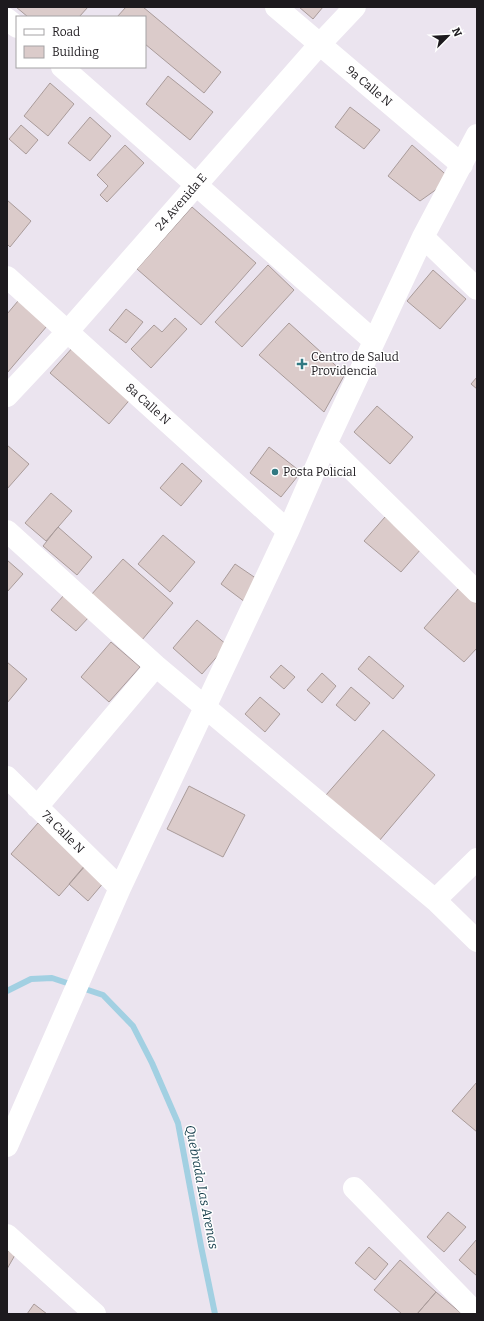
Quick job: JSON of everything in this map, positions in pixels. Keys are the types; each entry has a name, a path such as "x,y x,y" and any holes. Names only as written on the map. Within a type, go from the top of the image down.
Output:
{"street":[{"name":"9a Calle N","path":"276,7 462,165"},
{"name":"24 Avenida E","path":"7,396 68,331 320,44 355,7"},
{"path":"7,18 16,26"},
{"path":"63,68 374,341"},
{"path":"7,1146 120,888 288,531 326,444 423,237 477,136"},
{"path":"423,237 477,289"},
{"name":"8a Calle N","path":"7,277 288,531"},
{"path":"326,444 477,592"},
{"path":"7,531 156,666 435,900 477,941"},
{"path":"37,807 156,666"},
{"name":"7a Calle N","path":"7,777 120,888"},
{"path":"435,900 477,859"},
{"path":"354,1188 477,1314"},
{"path":"7,1235 95,1314"}],"building":[{"path":"16,7 88,7 80,16 27,16"},
{"path":"126,7 143,7 221,72 204,93 146,45 146,16 118,16"},
{"path":"299,7 323,7 313,19"},
{"path":"168,76 213,112 190,140 146,104"},
{"path":"50,83 74,104 48,136 24,116"},
{"path":"350,107 380,130 364,149 335,127"},
{"path":"90,117 111,136 90,161 68,143"},
{"path":"21,125 38,140 26,154 9,139"},
{"path":"125,145 144,163 107,202 100,195 108,186 97,175"},
{"path":"412,145 451,179 420,201 388,176"},
{"path":"7,200 31,221 10,247 7,244"},
{"path":"192,207 256,263 201,325 137,269"},
{"path":"268,265 294,290 242,347 215,322"},
{"path":"433,270 466,299 440,329 407,301"},
{"path":"18,301 47,326 7,373 7,314"},
{"path":"126,309 143,322 126,343 109,330"},
{"path":"175,318 187,329 151,368 131,349 154,325 162,332"},
{"name":"Centro de Salud Providencia","path":"289,323 345,374 324,412 259,355"},
{"path":"74,346 133,396 109,424 50,373"},
{"path":"477,377 477,389 471,384"},
{"path":"377,406 413,437 390,464 354,432"},
{"path":"7,445 29,464 7,489"},
{"name":"Posta Policial","path":"269,447 301,472 281,497 250,473"},
{"path":"182,463 202,481 181,506 160,488"},
{"path":"51,493 72,511 46,541 25,523"},
{"path":"385,517 421,549 401,572 364,541"},
{"path":"58,527 92,557 77,575 43,546"},
{"path":"163,535 195,562 170,592 138,564"},
{"path":"123,559 173,603 142,640 91,595"},
{"path":"7,560 23,574 7,592"},
{"path":"235,564 260,581 245,602 221,584"},
{"path":"459,588 477,604 477,648 464,662 424,628"},
{"path":"64,595 89,617 76,631 51,610"},
{"path":"197,620 227,645 202,674 173,648"},
{"path":"111,642 140,667 109,702 81,677"},
{"path":"369,656 404,686 393,699 358,669"},
{"path":"7,662 27,679 7,703"},
{"path":"281,665 295,677 284,689 270,677"},
{"path":"322,673 336,686 322,703 307,690"},
{"path":"351,687 370,703 355,721 336,705"},
{"path":"260,697 280,714 265,732 245,714"},
{"path":"383,730 435,775 379,841 326,795"},
{"path":"189,786 245,815 223,857 167,829"},
{"path":"38,823 86,865 59,896 11,854"},
{"path":"86,864 105,881 88,901 69,884"},
{"path":"477,1082 477,1132 452,1111"},
{"path":"448,1212 466,1227 444,1252 427,1237"},
{"path":"477,1239 477,1276 459,1260"},
{"path":"369,1247 388,1264 375,1280 355,1263"},
{"path":"7,1250 15,1255 7,1269"},
{"path":"400,1260 436,1292 417,1314 402,1314 374,1290"},
{"path":"436,1292 462,1314 417,1314"},
{"path":"34,1304 47,1314 27,1314"}],"waterway":[{"name":"Quebrada Las Arenas","path":"7,991 31,979 52,978 103,995 133,1026 152,1063 178,1123 215,1314"}],"place":[{"name":"Centro de Salud Providencia","path":"302,364"},
{"name":"Posta Policial","path":"275,472"}]}
